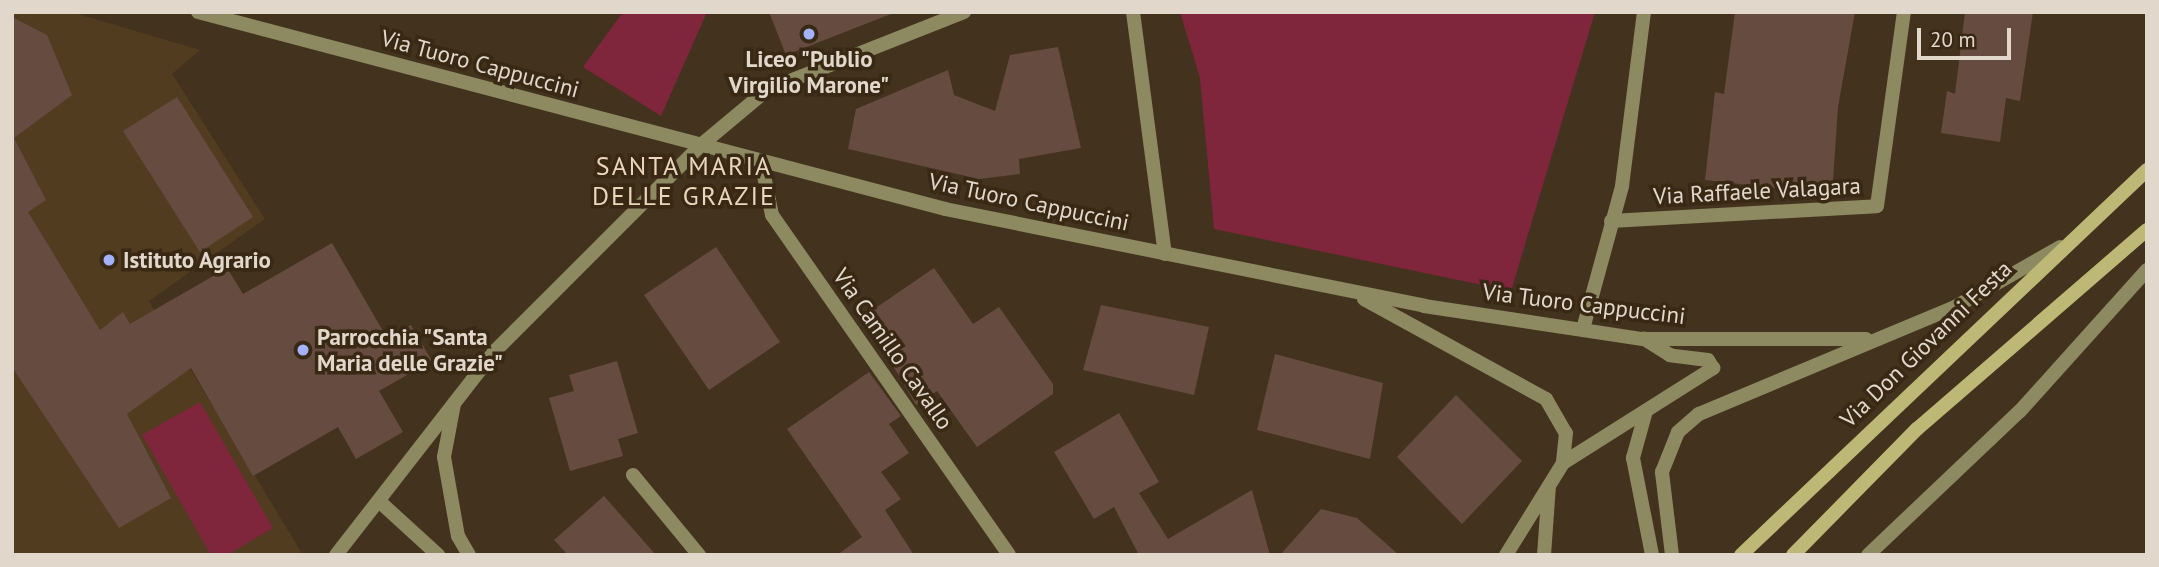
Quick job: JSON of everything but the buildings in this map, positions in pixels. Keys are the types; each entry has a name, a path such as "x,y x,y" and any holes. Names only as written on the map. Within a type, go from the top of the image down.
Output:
{"main road":[{"name":"Via Don Giovanni Festa","path":"1741,555 2060,247 2147,170"},
{"path":"1793,555 1917,429 2147,230"}],"street":[{"name":"Via Tuoro Cappuccini","path":"198,12 945,209 1348,291 1643,339 1866,339"},
{"path":"336,555 380,502 454,400 701,145 767,90 964,12"},
{"path":"1133,12 1165,254"},
{"path":"1583,329 1611,221 1643,12"},
{"name":"Via Raffaele Valagara","path":"1611,221 1877,206 1904,12"},
{"name":"Via Camillo Cavallo","path":"761,161 772,215 1009,555"},
{"path":"1672,555 1662,472 1678,432 1699,414 1866,339 1955,307 2060,247"},
{"path":"1868,555 2020,411 2147,270"},
{"path":"1348,291 1546,399 1566,433 1563,463"},
{"path":"1506,555 1563,463 1649,407 1707,376 1712,363 1670,355 1643,339"},
{"path":"454,400 444,457 458,536 469,555"},
{"path":"1649,407 1637,425 1633,458 1652,555"},
{"path":"633,475 699,555"},
{"path":"1544,555 1550,481"},
{"path":"380,502 438,555"}],"shaded area":[{"name":"Istituto Agrario","path":"12,12 71,12 200,50 172,74 265,219 149,301 303,555 12,555"},
{"path":"623,12 707,12 661,116 583,67"},
{"path":"1180,12 1595,12 1511,291 1214,229 1200,78"},
{"path":"200,402 273,528 227,555 211,555 142,435"}],"place":[{"name":"Liceo \"Publio Virgilio Marone\"","path":"809,34"},
{"name":"Istituto Agrario","path":"109,260"},
{"name":"Parrocchia \"Santa Maria delle Grazie\"","path":"303,350"}],"district":[{"name":"SANTA MARIA DELLE GRAZIE","path":"684,181"}]}
